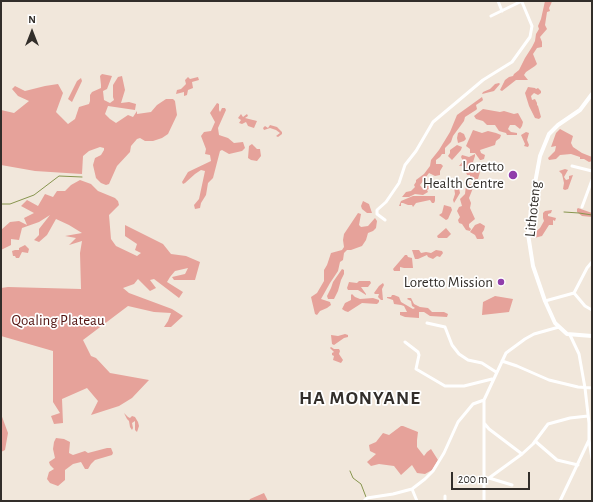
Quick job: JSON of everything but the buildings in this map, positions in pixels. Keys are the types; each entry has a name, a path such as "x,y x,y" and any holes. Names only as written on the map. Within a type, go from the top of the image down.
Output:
{"main road":[{"name":"Lithoteng","path":"570,335 555,323 545,301 533,266 528,234 540,156 549,134 558,125 580,110 592,94"},
{"path":"570,335 592,336"}],"street":[{"path":"498,1 502,11"},
{"path":"385,220 377,214 377,210 386,202 399,183 405,165 416,151 433,122 487,77 512,62 530,37 532,26 522,2 491,16"},
{"path":"572,166 592,171"},
{"path":"582,207 592,180"},
{"path":"545,301 574,293 587,268 592,262"},
{"path":"574,293 584,306 592,310"},
{"path":"427,323 445,327 452,345 459,354 468,360 482,363 496,372"},
{"path":"484,501 484,400 492,380 506,353 534,334 559,327"},
{"path":"570,335 579,354 588,416 592,427"},
{"path":"405,342 418,352 419,355 416,369 445,386 469,385 492,380"},
{"path":"502,361 549,380 585,388 592,388"},
{"path":"364,501 367,498 412,489 426,479 433,471 444,453 458,422 473,404 484,400"},
{"path":"484,479 489,478 522,454 535,441 548,424 570,418 588,416"},
{"path":"484,423 489,429 522,454"},
{"path":"591,423 589,440 592,459"},
{"path":"560,501 589,440"},
{"path":"535,441 557,460 578,465"},
{"path":"489,478 512,485"},
{"path":"412,489 417,501"},
{"path":"445,496 445,501"}],"green space":[{"path":"545,1 552,1 549,8 550,11 547,12 545,25 547,29 540,37 542,47 537,48 533,54 537,64 524,75 528,80 516,80 502,91 500,90 505,80 513,76 519,70 535,41"},
{"path":"102,74 112,76 107,89 103,91 104,100 110,103 114,100 113,85 118,77 122,76 125,90 121,103 129,102 136,104 135,110 108,106 105,114 116,123 128,115 133,117 137,111 137,114 151,112 157,105 166,99 173,99 175,101 177,115 168,134 153,141 145,141 140,138 137,139 131,146 130,152 117,166 109,184 106,185 101,183 96,178 93,165 95,158 101,155 104,150 104,148 100,147 89,151 83,156 82,174 35,171 1,165 1,110 14,113 29,101 18,96 12,89 15,86 25,91 58,84 63,93 56,112 68,124 75,119 79,107 89,104 90,95 92,92 101,88 100,76"},
{"path":"188,77 190,79 198,77 199,80 192,82 193,88 188,90 187,95 184,96 184,92 176,94 177,90 181,89 186,84 185,80"},
{"path":"81,78 82,81 72,102 68,99 77,81"},
{"path":"495,84 500,84 494,91 482,94"},
{"path":"528,87 538,88 541,91 538,95 534,93 531,96 532,100 535,99 537,103 541,117 539,119 535,118 529,106 525,93"},
{"path":"482,97 483,100 476,105 477,109 465,117 451,142 445,148 445,154 442,154 436,160 436,164 441,164 443,166 440,171 440,175 435,176 429,173 420,185 422,188 428,182 428,184 433,186 423,195 415,194 409,197 402,197 406,192 411,191 415,187 414,185 416,180 424,174 430,166 431,160 450,132 457,115"},
{"path":"217,103 219,104 220,112 222,108 225,108 226,110 218,128 219,135 228,138 234,143 243,142 245,148 242,151 229,154 222,150 220,151 213,178 208,183 206,195 200,208 195,209 194,205 199,199 205,171 201,170 185,183 183,184 182,182 188,172 211,161 210,155 205,154 206,149 201,136 204,132 211,131 215,122 210,113"},
{"path":"483,109 500,112 504,111 514,114 518,113 523,122 522,126 520,129 515,125 510,125 508,129 511,132 517,133 517,135 507,135 506,133 499,131 495,125 487,125 483,121 476,119 474,116"},
{"path":"241,114 243,117 247,114 248,116 245,118 257,121 254,128 248,126 246,122 242,124 239,123 241,120 238,118"},
{"path":"270,125 277,127 282,134 278,137 276,136 280,133 276,130 270,128 264,130 263,128 265,126 268,128"},
{"path":"560,129 573,136 571,143 573,147 592,157 592,161 589,162 584,159 580,159 580,157 571,154 560,155 556,159 549,160 548,158 555,151 556,146 551,147 556,133"},
{"path":"473,130 482,133 488,131 501,135 496,141 495,145 480,150 481,153 485,155 484,159 481,160 475,153 470,153 470,149 466,146"},
{"path":"460,132 464,134 466,139 458,143 457,138 458,133"},
{"path":"526,132 529,133 527,140 529,145 528,147 524,146 525,144 521,135"},
{"path":"252,144 257,149 260,149 261,156 257,161 248,158 249,146"},
{"path":"457,145 462,147 461,150 452,160 448,156 450,150"},
{"path":"475,154 473,162 476,165 481,165 478,179 472,180 470,179 470,175 467,175 464,171 463,166 459,166 463,161 461,157 462,155 469,157"},
{"path":"565,169 568,170 564,177 566,180 569,179 569,176 573,175 568,189 565,190 563,189 564,183 562,174 559,171"},
{"name":"Qoaling Plateau","path":"80,180 91,184 98,191 115,198 118,201 119,205 109,215 111,239 116,246 137,256 141,253 135,250 137,244 125,236 125,225 163,244 171,254 186,256 200,262 195,280 174,280 172,277 185,274 188,268 175,271 167,282 183,292 179,298 154,279 150,280 156,288 150,291 138,279 134,284 123,288 129,293 172,309 183,316 171,327 164,327 171,313 154,312 128,306 83,340 91,356 96,358 110,373 149,380 132,398 119,406 91,415 98,401 87,388 62,399 63,423 54,424 51,416 60,413 53,402 53,351 1,336 1,288 81,289 80,253 82,241 69,245 76,238 65,236 82,233 56,219 47,235 39,242 34,240 39,235 39,229 50,215 39,222 22,228 19,240 11,239 11,245 1,250 1,230 10,222 19,221 27,225 24,218 34,213 21,206 27,200 38,206 45,194 53,197 57,191 65,191 71,185"},
{"path":"466,185 472,185 473,188 469,198 471,203 470,208 475,219 469,224 471,229 470,231 466,230 462,224 459,223 458,220 460,217 457,211 459,207 462,206 460,199 465,194"},
{"path":"455,186 459,188 460,193 454,203 453,200"},
{"path":"413,196 435,196 435,201 434,203 430,200 416,203 413,207 412,205 403,203 399,206 401,201"},
{"path":"363,201 369,204 372,213 367,213 362,209 361,206"},
{"path":"444,205 451,207 452,210 448,219 446,220 439,215 442,213"},
{"path":"578,208 592,213 592,217 582,216 577,212"},
{"path":"552,210 548,216 556,218 555,221 553,220 553,225 549,225 542,236 532,237 544,221 543,213 545,211"},
{"path":"358,213 361,214 359,225 361,227 368,226 375,218 377,221 376,228 368,233 362,246 347,250 344,253 343,260 340,262 338,271 321,299 330,302 331,305 320,311 317,315 315,314 311,297 317,293 324,281 324,270 331,253 342,250 344,247 344,234"},
{"path":"480,223 485,226 482,233 484,238 477,239 475,235 470,232 475,225"},
{"path":"446,228 451,234 447,238 438,238 437,236"},
{"path":"25,245 29,249 28,253 22,252 19,258 13,256 12,251 19,250 19,248"},
{"path":"412,250 419,250 421,253 431,253 436,250 442,251 443,253 440,257 437,256 433,259 427,255 415,259"},
{"path":"405,255 412,258 413,268 400,267 400,271 394,271 393,269"},
{"path":"342,269 344,270 344,274 338,291 334,299 328,299 327,296 333,282"},
{"path":"359,281 370,281 371,283 368,287 361,287 366,295 358,290 348,290 347,288 349,282 357,283"},
{"path":"383,283 383,300 381,300 378,297 379,294 374,293"},
{"path":"352,294 360,299 373,298 379,300 379,302 377,304 362,303 348,312 342,309 345,303 351,300"},
{"path":"392,295 399,297 401,302 413,309 415,308 412,306 411,301 407,299 408,298 411,298 414,304 420,307 428,308 432,312 444,312 448,314 447,317 430,316 424,312 419,312 419,318 400,315 400,312 407,312 404,306 394,304 393,300 387,298 391,297"},
{"path":"495,296 513,299 509,312 482,315 483,302"},
{"path":"345,334 348,335 348,337 334,345 332,344 331,335 338,336"},
{"path":"331,347 334,349 339,349 339,354 343,360 341,363 333,360 334,356 332,353 334,352 330,348"},
{"path":"124,413 130,418 132,416 135,417 139,426 137,432 135,430 135,421 132,423 132,430"},
{"path":"1,414 8,433 5,450 1,452"},
{"path":"401,426 418,432 417,447 424,456 431,449 438,460 432,470 425,474 417,473 412,465 401,475 394,466 379,464 371,466 367,462 376,454 370,451 369,445 376,442 383,433 389,435"},
{"path":"56,438 64,439 70,442 69,453 73,455 85,451 88,453 107,448 111,448 113,453 112,455 95,460 88,469 85,469 81,462 73,464 65,470 65,480 58,486 50,483 47,479 49,472 54,469 49,462 55,458 53,449"},
{"path":"264,493 268,501 249,501 250,499"}],"waterway":[{"path":"1,204 10,204 34,195 59,176 82,177"},
{"path":"564,212 592,215"},
{"path":"350,471 353,478 361,484 366,497"}],"place":[{"name":"Loretto Health Centre","path":"513,175"},
{"name":"Loretto Mission","path":"501,282"}],"district":[{"name":"HA MONYANE","path":"360,398"}]}
